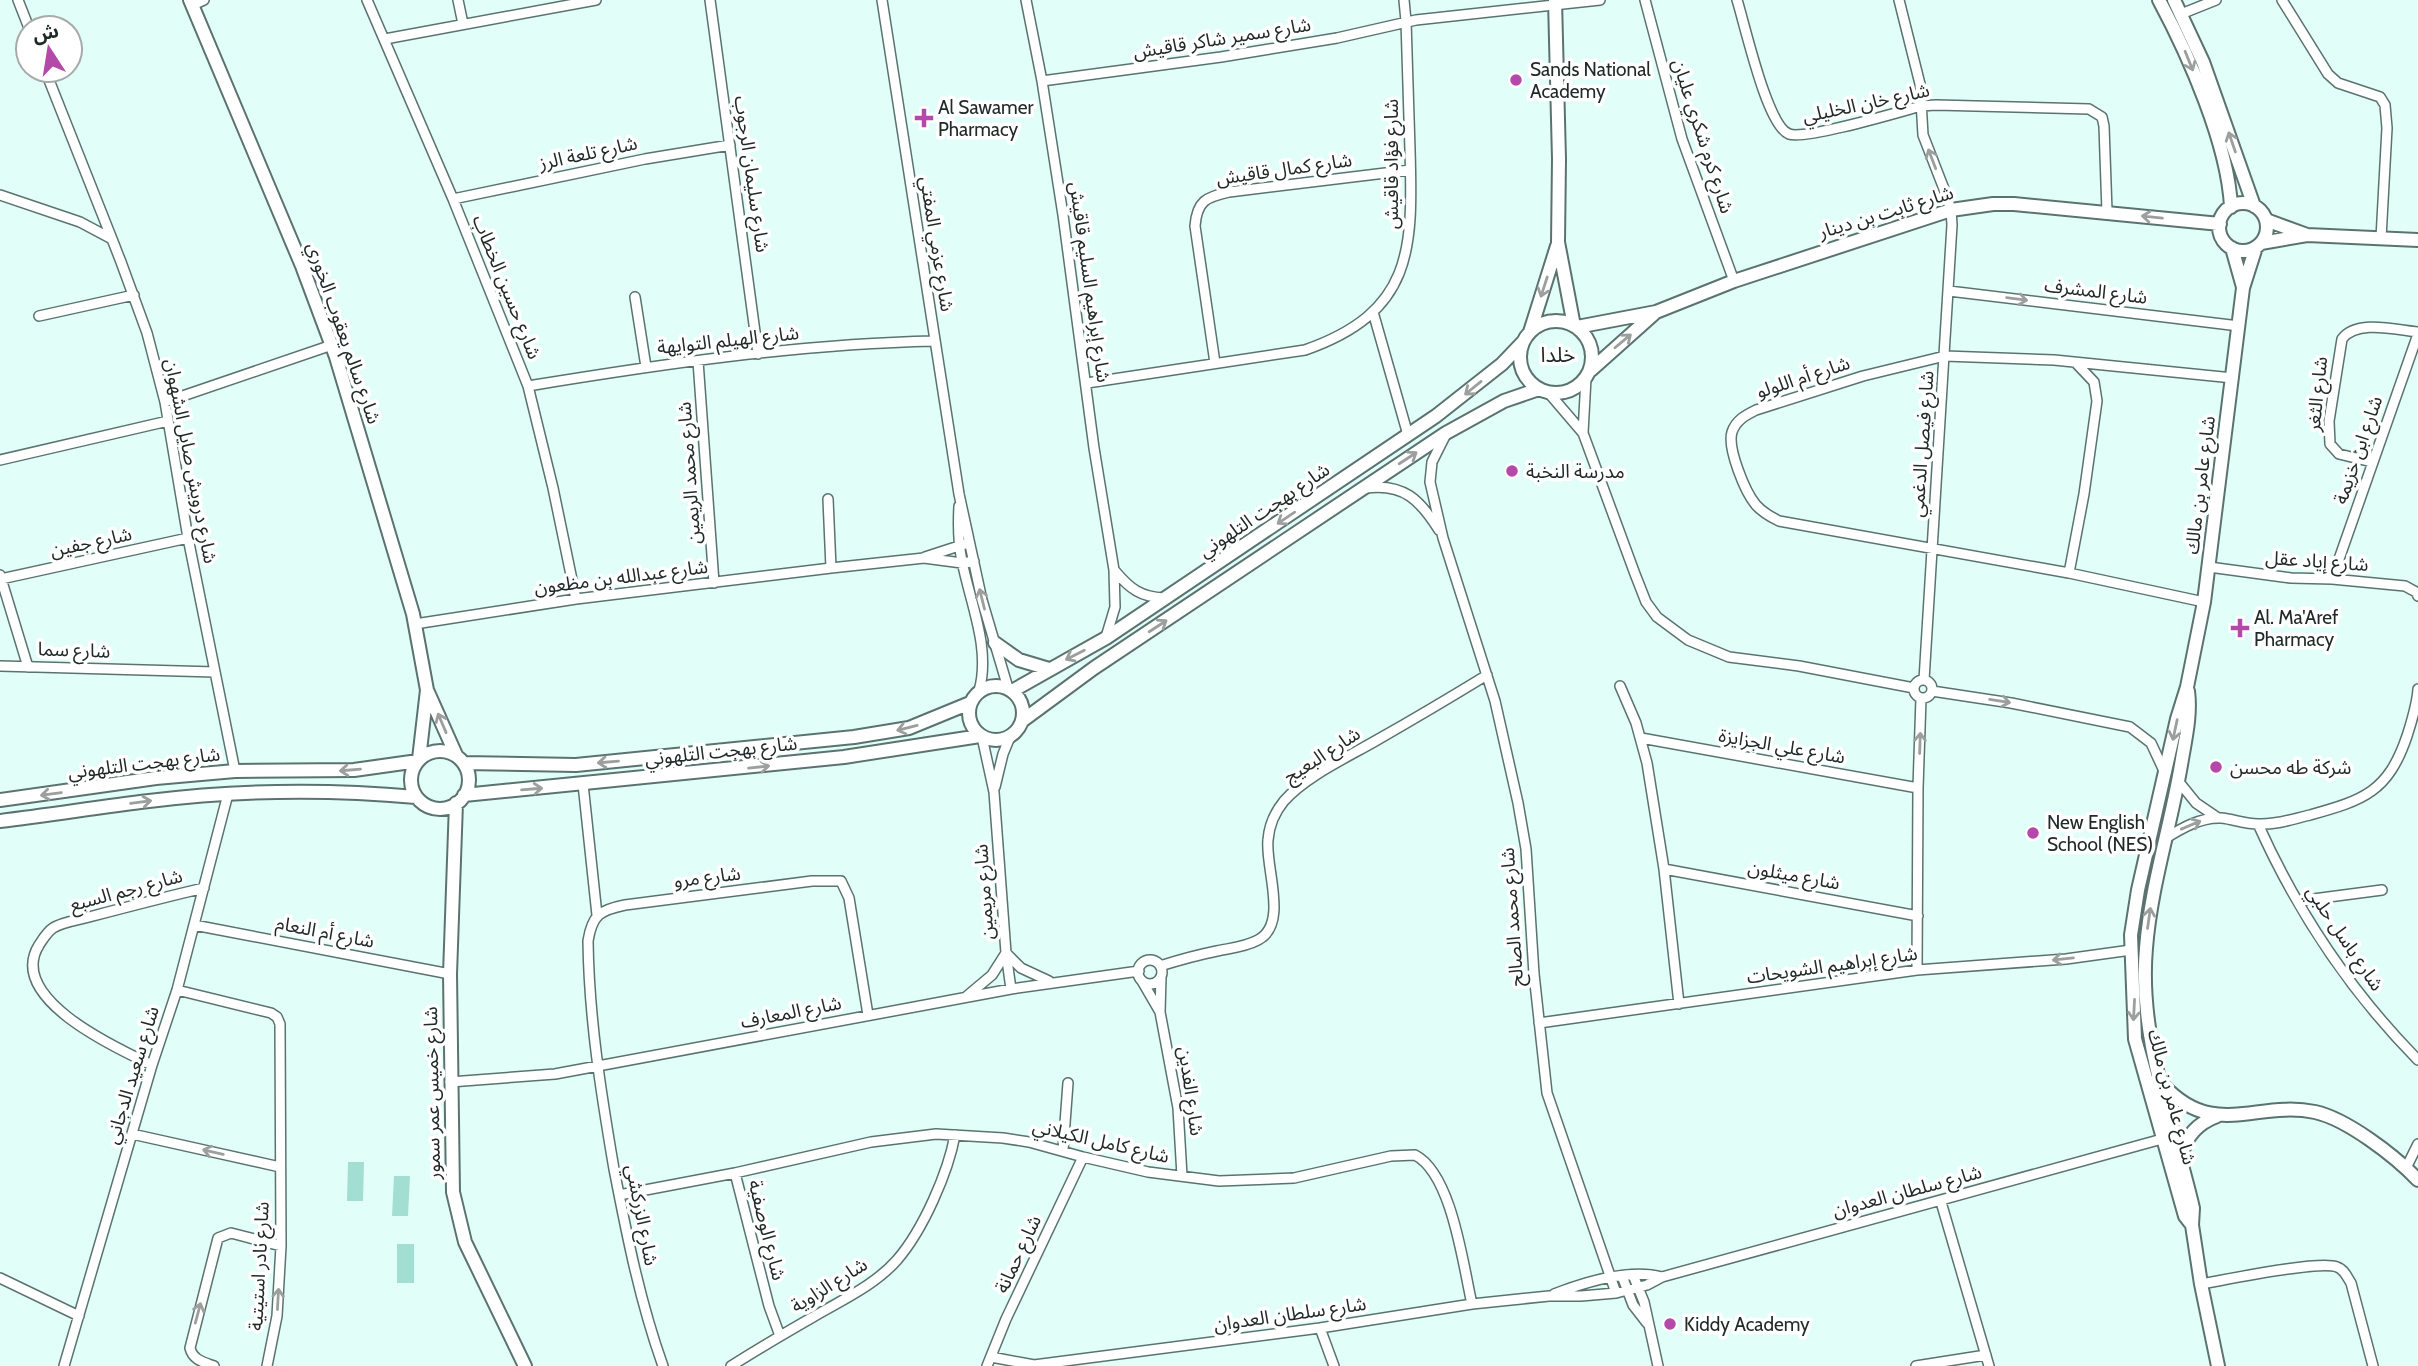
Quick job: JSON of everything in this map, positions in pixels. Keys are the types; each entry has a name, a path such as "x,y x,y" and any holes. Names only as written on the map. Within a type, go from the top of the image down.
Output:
{"street":[{"name":"شارع حسين الخطاب","path":"367,0 453,199 527,386 576,599"},
{"path":"458,0 463,24"},
{"path":"385,39 596,0"},
{"name":"شارع سليمان الرجوب","path":"710,0 758,354"},
{"name":"شارع عزمي المفتي","path":"882,0 959,494 982,600 1010,689"},
{"name":"شارع إبراهيم السليم قاقيش","path":"1026,0 1042,81 1114,570 1115,607 1106,638"},
{"name":"شارع فؤاد قاقيش","path":"1087,383 1305,350 1340,336 1373,312 1396,282 1403,267 1409,229 1410,170 1404,0"},
{"name":"شارع سمير شاكر قاقيش","path":"1042,81 1337,38 1406,21 1600,0"},
{"name":"شارع كرم شكري عليان","path":"1645,0 1682,139 1734,281"},
{"name":"شارع خان الخليلي","path":"1737,0 1770,111 1782,130 1789,134 1812,135 1921,106 2079,107 2096,111 2102,117 2104,126 2107,212"},
{"path":"1899,0 1920,84 1923,135 1951,210"},
{"path":"2159,0 2180,41 2207,110 2228,179 2231,207"},
{"path":"2174,0 2203,62 2254,206 2266,220 2307,235"},
{"path":"2181,14 2216,0"},
{"path":"2282,0 2328,74 2339,83 2380,97 2385,105 2387,128 2381,238"},
{"name":"شارع سالم يعقوب الخوري","path":"196,2 332,345 415,624 427,690 460,759"},
{"path":"1556,3 1558,242 1575,326"},
{"name":"شارع درويش صايل الشهوان","path":"51,84 134,295 158,370 188,538 235,771"},
{"name":"شارع تلعة الرز","path":"453,199 645,159 730,145"},
{"name":"شارع كمال قاقيش","path":"1215,363 1195,226 1196,213 1202,202 1211,196 1229,192 1410,170"},
{"path":"0,195 80,222 112,239"},
{"path":"2254,206 2242,203 2231,207 2222,216 2220,224 2223,240 2232,248 2244,251 2259,245 2307,235 2418,240"},
{"name":"شارع ثابت بن دينار","path":"1575,326 1656,312 1734,281 1951,210 1993,204 2220,224"},
{"name":"شارع فيصل الدغمي","path":"1924,680 1949,291 1951,210"},
{"path":"2259,245 2267,232 2266,220"},
{"path":"1558,242 1520,363 1530,383 1544,391 1583,433 1646,602 1657,617 1688,640 1729,657 1800,666 1914,688"},
{"name":"شارع عامر بن مالك","path":"2192,1225 2185,1216 2135,1039 2132,921 2187,687 2204,602 2243,288 2259,245"},
{"name":"شارع عامر بن مالك","path":"2232,248 2243,288"},
{"name":"شارع المشرف","path":"1949,291 2239,326"},
{"path":"38,316 134,295"},
{"path":"635,297 646,367"},
{"path":"1373,312 1408,435"},
{"name":"شارع ثابت بن دينار","path":"1588,374 1656,312"},
{"path":"1527,337 1539,325 1551,321 1563,321 1575,326 1586,336 1591,346 1592,358 1583,433"},
{"name":"شارع الثغر","path":"2372,462 2339,454 2330,444 2329,421 2342,339 2346,333 2362,328 2418,333"},
{"name":"شارع ابن خزيمة","path":"2332,579 2418,333"},
{"name":"شارع بهجت التلهوني","path":"1010,689 1106,638 1408,435 1466,394 1502,364 1527,337"},
{"name":"شارع الهيلم التوايهة","path":"527,386 646,367 758,354 934,341"},
{"path":"165,402 332,345"},
{"name":"شارع أم اللولو","path":"2204,602 2068,573 1779,521 1757,506 1748,495 1731,440 1736,423 1756,410 1863,376 1945,356 2076,363 2233,378"},
{"name":"شارع محمد الريمين","path":"698,361 714,583"},
{"path":"2068,573 2084,494 2098,401 2095,382 2076,363"},
{"path":"1544,391 1569,391 1588,374"},
{"name":"شارع بهجت التلهوني","path":"1022,721 1094,668 1446,433 1504,401 1544,391"},
{"path":"0,460 168,421"},
{"name":"شارع محمد الصالح","path":"1446,433 1429,472 1430,482 1443,538 1487,675 1508,755 1526,849 1544,1078 1550,1107 1616,1293"},
{"name":"شارع محمد الصالح","path":"1359,489 1390,486 1400,489 1426,513 1443,538"},
{"name":"شارع عزمي المفتي","path":"959,494 959,545 981,646 983,672 979,691"},
{"path":"828,499 831,568"},
{"name":"شارع جفين","path":"1,577 188,538"},
{"name":"شارع عبدالله بن مظعون","path":"923,558 971,543"},
{"name":"شارع عبدالله بن مظعون","path":"415,624 576,599 831,568 923,558 962,563 974,561"},
{"name":"شارع إياد عقل","path":"2209,567 2291,578 2406,586 2418,596"},
{"path":"1114,570 1134,592 1144,596 1167,598"},
{"name":"شارع سما","path":"1,577 28,667 215,672"},
{"path":"995,643 1019,660 1049,669"},
{"path":"0,666 28,667"},
{"name":"شارع البعيج","path":"1160,966 1241,947 1259,940 1269,932 1274,906 1268,840 1275,816 1282,804 1293,792 1334,765 1487,675"},
{"path":"1921,698 1914,688 1917,682 1930,682 1932,691"},
{"path":"993,685 1010,689 1022,704 1022,721 1010,737 996,740 981,736 973,729 970,721 970,703 979,691 993,685"},
{"path":"1620,686 1641,738 1647,763 1664,869 1679,1004"},
{"name":"شارع عامر بن مالك","path":"2187,687 2189,720 2179,782 2153,895 2145,950 2147,1019 2193,1209 2192,1225 2201,1284 2218,1366"},
{"path":"2166,838 2192,824 2218,818 2258,824 2292,821 2360,799 2386,779 2401,754 2418,689"},
{"name":"شارع سالم يعقوب الخوري","path":"419,760 427,690"},
{"path":"1921,698 1932,691"},
{"path":"1932,691 2011,703 2130,727 2151,743 2165,774"},
{"path":"1917,970 1921,698"},
{"name":"شارع بهجت التلهوني","path":"460,759 576,765 854,737 909,728 970,703"},
{"name":"شارع بهجت التلهوني","path":"460,799 844,757 981,736"},
{"name":"شارع مريمين","path":"981,736 994,792 1011,989"},
{"name":"شارع مريمين","path":"994,792 1010,737"},
{"name":"شارع علي الجزايزة","path":"1641,738 1918,788"},
{"path":"441,751 460,759 469,779 460,799 450,807 435,808 416,797 411,779 419,760 433,752 441,751"},
{"name":"شارع بهجت التلهوني","path":"0,800 156,778 235,771 354,770 419,760"},
{"path":"2179,782 2196,803 2218,818"},
{"path":"583,784 597,915 588,941 596,1068"},
{"name":"شارع بهجت التلهوني","path":"0,821 150,801 228,794 352,792 416,797"},
{"name":"شارع سعيد الدجاني","path":"64,1366 152,1065 177,990 228,794"},
{"name":"شارع خميس عمر سمور","path":"460,799 450,974 452,1181 465,1242 525,1366"},
{"name":"شارع باسل حلبي","path":"2258,824 2298,901 2345,975 2418,1060"},
{"name":"شارع ميثلون","path":"1664,869 1918,916"},
{"name":"شارع مرو","path":"597,915 610,908 625,905 812,881 841,881 849,898 868,1015"},
{"name":"شارع رجم السبع","path":"152,1065 104,1043 74,1022 38,985 32,962 36,951 52,929 125,907 204,888"},
{"path":"2298,901 2382,890"},
{"name":"شارع أم النعام","path":"194,925 450,974"},
{"path":"2131,950 2145,950"},
{"name":"شارع إبراهيم الشويحات","path":"1539,1023 1917,970 2066,959 2131,950"},
{"path":"962,999 983,985 1006,953 1030,973 1055,982"},
{"path":"1146,961 1153,961 1160,966 1161,977 1152,984 1140,975 1146,961"},
{"name":"شارع المعارف","path":"450,1082 596,1068 1011,989 1055,982 1140,975"},
{"name":"شارع الفدين","path":"1140,975 1160,1012"},
{"name":"شارع الفدين","path":"1161,977 1160,1012 1178,1108 1182,1176"},
{"name":"شارع نادر استيتية","path":"177,990 271,1013 277,1017 280,1037 281,1246 277,1316 267,1366"},
{"name":"شارع الزركشي","path":"596,1068 619,1195 645,1314 663,1366"},
{"path":"1063,1150 1068,1083"},
{"path":"2161,1083 2180,1101 2217,1116 2291,1110 2318,1113 2333,1118 2406,1168 2418,1180"},
{"path":"2182,1158 2189,1136 2196,1127 2217,1116"},
{"path":"132,1134 280,1167"},
{"name":"شارع الزاوية","path":"731,1366 861,1289 897,1260 910,1242 942,1179 955,1135"},
{"name":"شارع كامل الكيلاني","path":"619,1195 735,1173 871,1142 914,1136 1003,1138 1148,1172 1219,1181 1284,1179 1391,1156 1415,1155 1429,1165 1446,1199 1454,1222 1472,1304"},
{"name":"شارع سلطان العدوان","path":"989,1361 1033,1366 1320,1328 1472,1304 1549,1296 1616,1293 1662,1277 2162,1139"},
{"path":"2406,1168 2418,1144"},
{"name":"شارع حمانة","path":"989,1361 1006,1319 1083,1157"},
{"name":"شارع الوصفية","path":"735,1173 769,1306 780,1336"},
{"path":"1941,1202 1989,1366"},
{"path":"214,1366 198,1360 190,1348 218,1238 232,1233 281,1246"},
{"path":"2201,1284 2310,1266 2337,1266 2344,1271 2351,1283 2374,1366"},
{"path":"1633,1275 1639,1287 1658,1366"},
{"path":"1622,1276 1638,1313 1647,1323"},
{"name":"شارع سلطان العدوان","path":"1549,1296 1584,1284 1622,1276 1662,1277"},
{"path":"0,1278 79,1316"},
{"path":"1320,1328 1334,1366"},
{"path":"1916,1366 1986,1355"}],"green space":[{"path":"348,1162 364,1162 363,1201 347,1201"},
{"path":"394,1176 410,1176 408,1216 392,1216"},
{"path":"397,1244 414,1244 414,1283 397,1283"}],"place":[{"name":"Sands National Academy","path":"1516,80"},
{"name":"Al Sawamer Pharmacy","path":"924,118"},
{"name":"مدرسة النخبة","path":"1512,471"},
{"name":"Al. Ma'Aref Pharmacy","path":"2240,628"},
{"name":"شركة طه محسن","path":"2216,767"},
{"name":"New English School (NES)","path":"2033,833"},
{"name":"Kiddy Academy","path":"1670,1324"}],"district":[{"name":"خلدا","path":"1558,354"}]}
